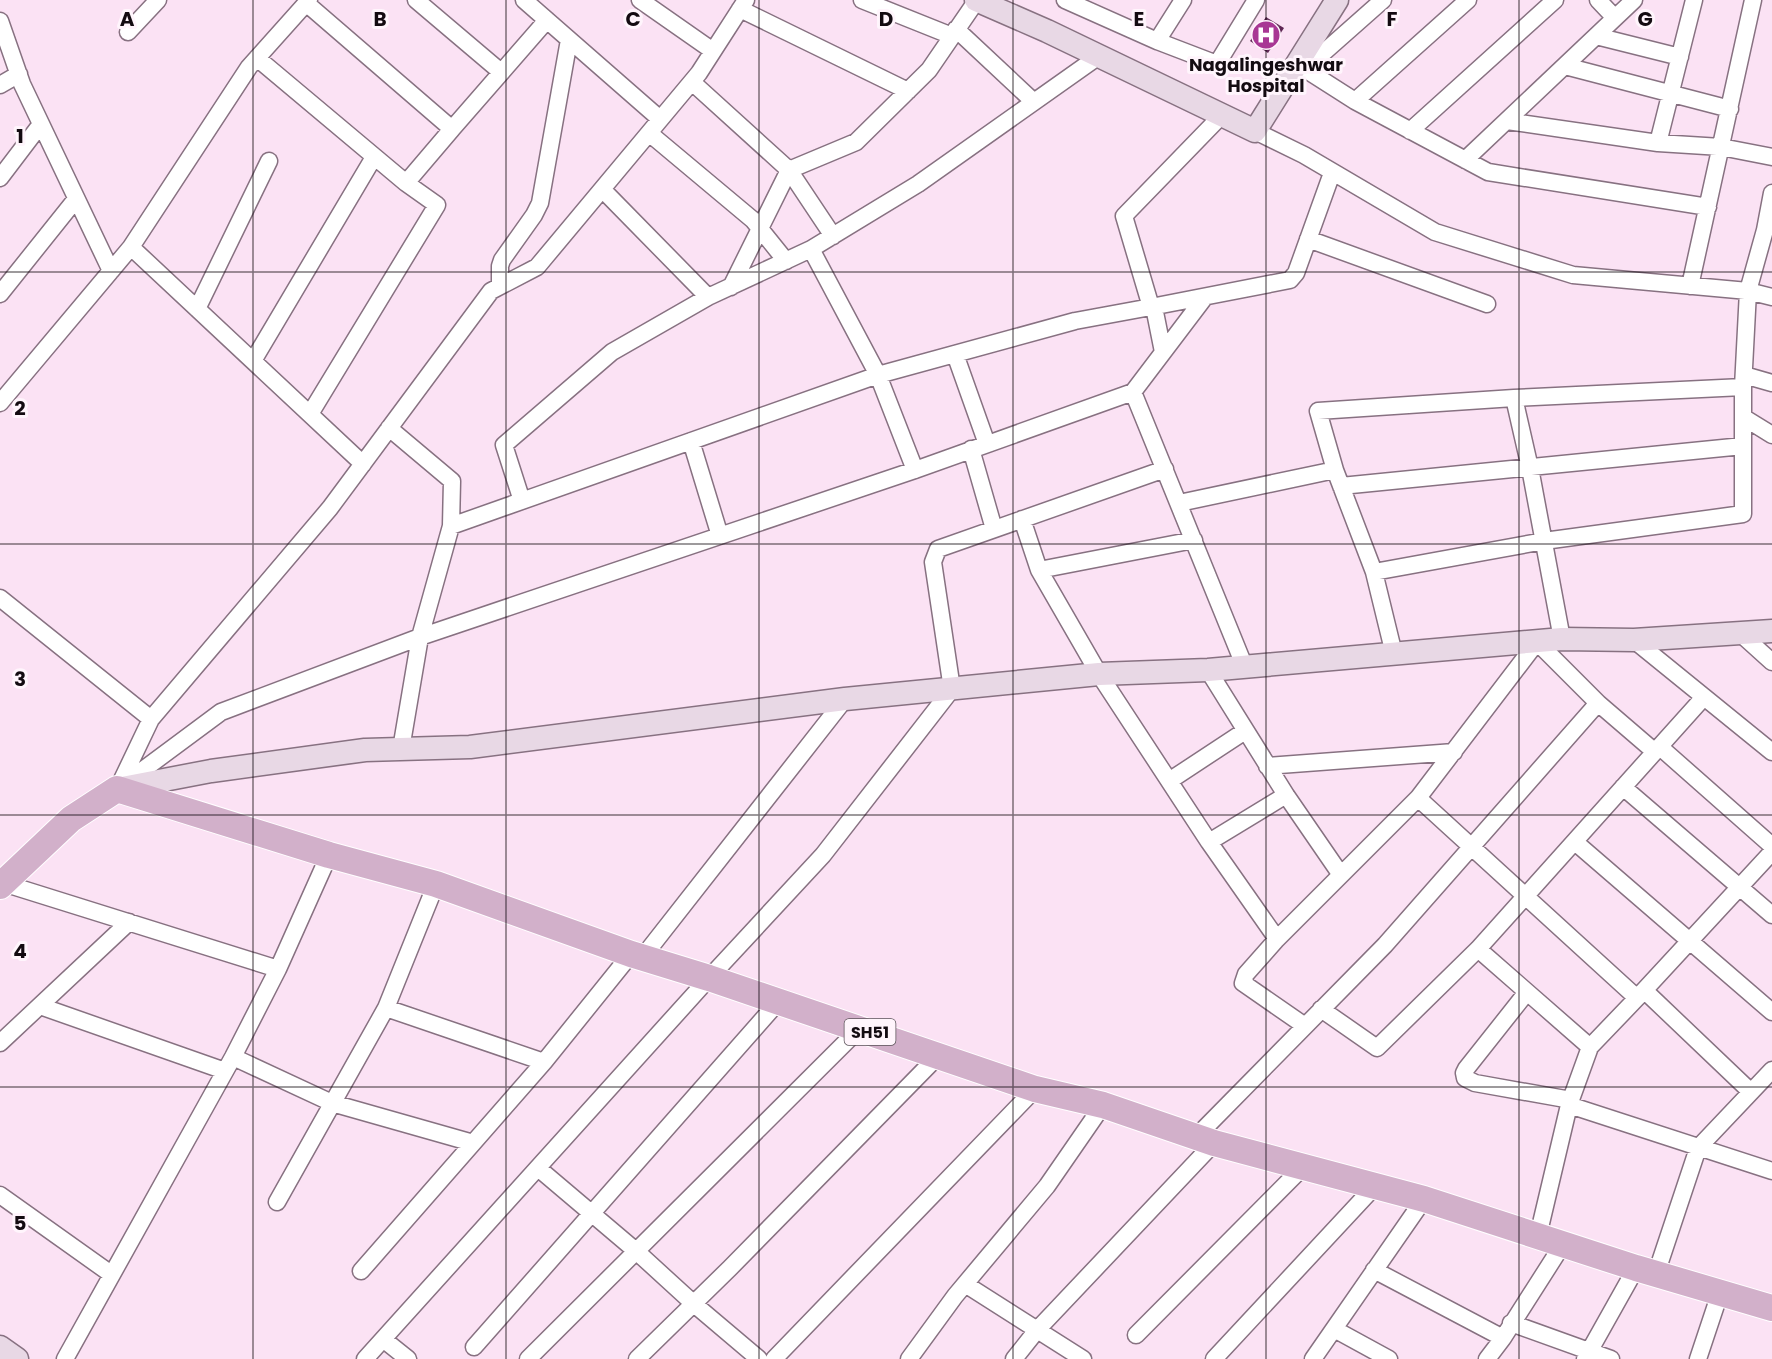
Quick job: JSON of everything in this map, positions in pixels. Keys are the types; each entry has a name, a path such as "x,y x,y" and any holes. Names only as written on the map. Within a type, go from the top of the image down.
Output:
{"main road":[{"name":"SH51","path":"117,789 329,855 436,884 636,956 709,978 1035,1089 1103,1105 1205,1140 1302,1168 1424,1199 1646,1271 1772,1308"},
{"path":"1,884 71,819 117,789"}],"street":[{"path":"128,32 158,0"},
{"path":"416,0 501,72"},
{"path":"524,0 660,119"},
{"path":"640,0 713,51"},
{"path":"862,0 954,32 1034,102"},
{"path":"731,287 789,170 856,142 929,70 976,0 1100,56 1304,154 1332,173 1435,232 1573,275 1748,291 1772,297"},
{"path":"1065,0 1156,41 1217,64 1256,0"},
{"path":"1156,41 1183,0"},
{"path":"1255,131 1301,67 1337,0"},
{"path":"1301,67 1383,0"},
{"path":"1355,101 1468,0"},
{"path":"1410,131 1555,0"},
{"path":"1599,0 1615,18"},
{"path":"1465,160 1634,0"},
{"path":"1658,143 1695,0"},
{"path":"1690,286 1753,0"},
{"path":"0,403 131,247 249,67 307,2 452,129"},
{"path":"117,789 151,719 330,508 490,291 537,267 692,82 743,5 908,91"},
{"path":"406,183 547,20"},
{"path":"0,21 19,74 41,124 111,271"},
{"path":"1596,36 1680,57"},
{"path":"500,286 502,260 534,215 542,197 569,39"},
{"path":"522,501 504,445 612,352 708,297 812,249 918,184 1100,56"},
{"path":"257,58 374,157 437,206 310,414"},
{"path":"1565,66 1730,109"},
{"path":"1301,67 1355,101 1488,172 1708,207"},
{"path":"0,85 19,74"},
{"path":"692,82 789,170 833,236"},
{"path":"1163,352 1153,307 1124,216 1221,115"},
{"path":"1507,121 1658,143 1721,147 1772,157"},
{"path":"0,178 41,124"},
{"path":"649,133 746,213 786,261"},
{"path":"253,361 374,157"},
{"path":"197,309 269,161"},
{"path":"451,526 878,375 1075,321 1290,280 1296,273 1332,173"},
{"path":"602,189 708,297"},
{"path":"1374,572 1544,541 1743,514 1743,417 1748,291 1768,231 1772,193"},
{"path":"0,294 76,199"},
{"path":"1308,239 1487,304"},
{"path":"131,247 363,464"},
{"path":"812,249 878,375 915,470"},
{"path":"117,789 221,712 420,637 915,470 1133,392 1205,297"},
{"path":"956,354 979,447 994,528"},
{"path":"1394,654 1374,572 1338,478 1318,411 1744,381 1772,383"},
{"path":"1133,392 1244,665"},
{"path":"1514,398 1530,468 1562,639"},
{"path":"1743,417 1772,435"},
{"path":"390,428 452,481 451,526 420,637 401,749"},
{"path":"691,441 720,536"},
{"path":"1179,503 1338,478 1530,468 1743,446"},
{"path":"365,1359 823,855 952,689 933,557 935,552 942,547 994,528 1165,469"},
{"path":"1022,519 1039,570 1099,674 1209,842 1276,939"},
{"path":"1039,570 1194,540"},
{"path":"0,598 151,719"},
{"path":"117,789 257,764 365,750 470,747 845,699 1099,674 1208,670 1244,665 1562,639 1634,640 1772,631"},
{"path":"1741,634 1772,662"},
{"path":"1634,640 1772,752"},
{"path":"1537,642 1598,703 1657,749 1772,846"},
{"path":"1305,1026 1244,983 1246,974 1276,939 1419,798 1537,642"},
{"path":"1208,670 1286,795 1341,875"},
{"path":"1321,1010 1377,1048 1478,949 1704,697"},
{"path":"362,1271 636,956 845,699"},
{"path":"1014,1359 1305,1026 1384,945 1598,703"},
{"path":"1169,781 1245,731"},
{"path":"1267,765 1454,752"},
{"path":"1623,788 1772,915"},
{"path":"1209,842 1286,795"},
{"path":"1419,798 1751,1092"},
{"path":"1575,842 1772,1012"},
{"path":"1538,1236 1570,1102 1590,1047 1641,995 1772,852"},
{"path":"65,1359 229,1064 278,969 329,855"},
{"path":"1,884 278,969"},
{"path":"277,1202 386,1008 436,884"},
{"path":"0,1043 129,922"},
{"path":"1478,949 1590,1047"},
{"path":"1527,992 1466,1069 1465,1078 1475,1083 1570,1102 1698,1148 1772,1171"},
{"path":"474,1347 778,1002"},
{"path":"40,1005 229,1064 332,1103 473,1143"},
{"path":"386,1008 544,1062"},
{"path":"528,1359 859,1029"},
{"path":"637,1359 939,1055"},
{"path":"1587,1355 1646,1271 1698,1148 1772,1070"},
{"path":"774,1359 1035,1089"},
{"path":"909,1359 965,1284 1047,1186 1103,1105"},
{"path":"538,1168 636,1251 750,1356"},
{"path":"1136,1335 1302,1168"},
{"path":"1214,1359 1375,1186"},
{"path":"0,1195 111,1274"},
{"path":"1313,1359 1424,1199"},
{"path":"1487,1359 1563,1244"},
{"path":"1374,1270 1507,1330 1587,1355 1611,1359"},
{"path":"965,1284 1083,1359"},
{"path":"1698,1359 1720,1293"},
{"path":"1334,1329 1389,1359"},
{"path":"383,1339 408,1359"},
{"path":"0,1347 17,1359"}],"building":[{"path":"1266,17 1284,28 1268,53 1250,41"}],"place":[{"name":"Nagalingeshwar Hospital","path":"1266,35"}]}
